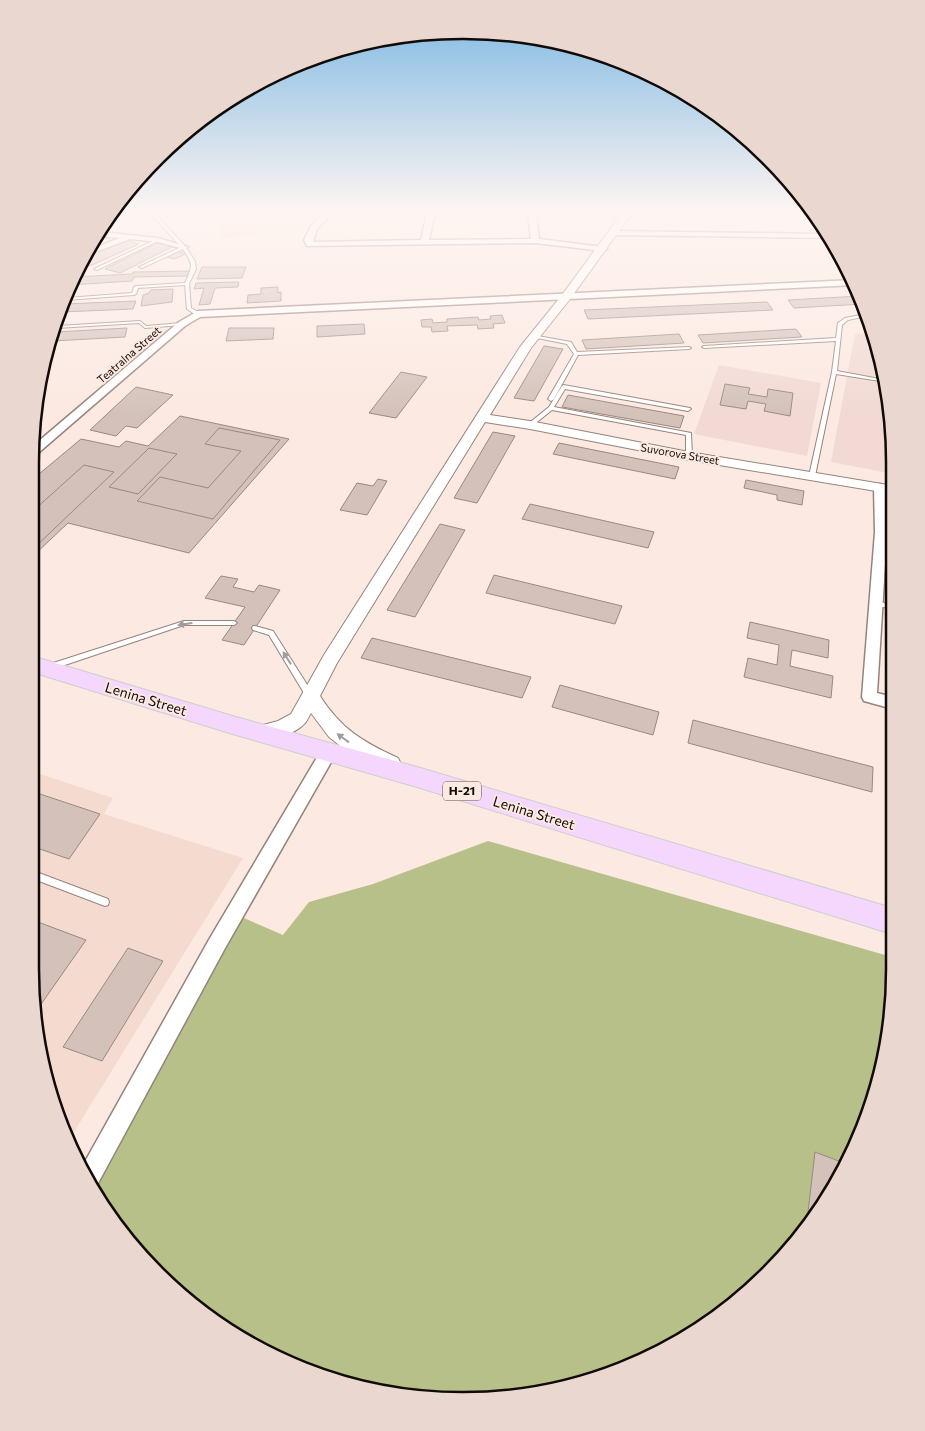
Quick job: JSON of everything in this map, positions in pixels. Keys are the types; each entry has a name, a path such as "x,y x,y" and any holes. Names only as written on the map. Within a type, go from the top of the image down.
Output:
{"main road":[{"name":"Lenina Street","path":"39,666 328,753 417,777 886,919"}],"street":[{"path":"260,733 283,728 298,719 330,660 526,347 580,280"},
{"name":"Teatralna Street","path":"40,446 182,324 198,314 847,283"},
{"name":"Suvorova Street","path":"482,418 530,425 689,456 886,488"},
{"path":"880,487 886,527"},
{"path":"886,540 875,603 869,697 886,701"},
{"path":"311,697 323,719 338,735 358,748 417,777"},
{"path":"92,1172 217,944 328,753"}],"lane":[{"path":"189,280 187,284 189,309 198,314"},
{"path":"72,298 134,294 136,288 187,284"},
{"path":"812,476 834,372 840,324 847,319 860,316"},
{"path":"61,327 140,322 144,327 182,324"},
{"path":"534,336 568,343 576,354"},
{"path":"704,347 839,339"},
{"path":"576,354 689,348"},
{"path":"551,398 576,354"},
{"path":"834,372 878,379"},
{"path":"530,425 551,408 564,387 688,409"},
{"path":"551,408 689,434 689,456"},
{"path":"875,603 886,605"},
{"path":"39,666 184,623 234,623"},
{"path":"255,628 271,633 311,697"},
{"path":"39,877 105,902"}],"shaded area":[{"path":"866,333 872,353 883,407 886,472 831,462 855,334"},
{"path":"719,365 821,383 807,456 694,434"},
{"path":"39,774 113,798 104,814 243,858 72,1134 53,1078 42,1024 39,968"}],"green space":[{"path":"488,841 886,955 883,1024 872,1078 864,1105 843,1156 815,1204 781,1248 742,1287 720,1305 698,1321 650,1349 599,1370 572,1378 518,1389 490,1391 462,1392 407,1389 353,1378 326,1370 275,1349 227,1321 183,1287 144,1248 126,1226 110,1204 90,1170 232,913 283,935 309,902 373,884"}],"building":[{"path":"80,280 132,281 78,284"},
{"path":"239,282 238,287 215,288 210,304 199,305 204,288 194,289 196,283"},
{"path":"278,287 278,293 281,292 281,301 247,303 248,295 261,294 261,288"},
{"path":"173,289 172,302 141,306 143,295 151,290"},
{"path":"852,296 856,304 794,308 788,300"},
{"path":"136,301 133,309 66,312 70,304"},
{"path":"767,302 773,310 588,319 584,310"},
{"path":"502,315 505,323 493,324 494,328 478,329 477,325 447,326 448,331 432,332 431,327 422,327 421,320 432,319 433,323 447,322 447,319 478,317 479,320 491,319 490,316"},
{"path":"364,324 365,334 317,337 317,326"},
{"path":"127,328 125,337 57,341 59,332"},
{"path":"229,328 274,328 273,339 226,341"},
{"path":"796,329 802,337 703,343 698,335"},
{"path":"679,334 684,343 586,349 582,340"},
{"path":"544,346 563,349 534,401 514,398"},
{"path":"401,372 427,377 396,418 369,413"},
{"path":"725,384 750,388 748,394 767,397 768,389 793,393 790,416 764,411 766,404 748,401 746,409 720,405"},
{"path":"136,387 173,395 137,428 126,426 116,436 90,430"},
{"path":"568,395 684,416 680,428 562,407"},
{"path":"180,416 289,439 189,553 68,523 39,550 39,474 81,439 119,447 126,441 148,446"},
{"path":"219,428 280,440 213,519 137,501 160,477 208,488 241,451 205,444"},
{"path":"493,432 515,436 477,503 454,498"},
{"path":"559,443 679,467 675,479 553,454"},
{"path":"149,448 177,454 138,494 109,487"},
{"path":"84,465 114,472 39,543 39,506"},
{"path":"378,479 387,481 367,515 340,510 357,483 373,486"},
{"path":"746,480 804,491 802,505 777,500 777,495 744,488"},
{"path":"530,504 654,532 648,548 522,519"},
{"path":"440,524 465,530 415,617 387,610"},
{"path":"494,575 622,606 615,624 486,593"},
{"path":"221,576 238,579 233,587 254,592 259,585 280,590 244,645 222,640 245,607 205,598"},
{"path":"750,622 829,640 828,658 792,650 790,666 833,676 831,698 744,677 748,658 777,665 779,645 747,638"},
{"path":"372,638 531,677 522,698 361,658"},
{"path":"560,685 659,712 653,735 552,707"},
{"path":"693,720 873,767 872,792 688,743"},
{"path":"39,794 100,814 69,859 39,849"},
{"path":"39,922 86,940 41,1005"},
{"path":"128,948 163,961 102,1061 63,1047"},
{"path":"815,1152 840,1161 815,1204 808,1212"}]}
